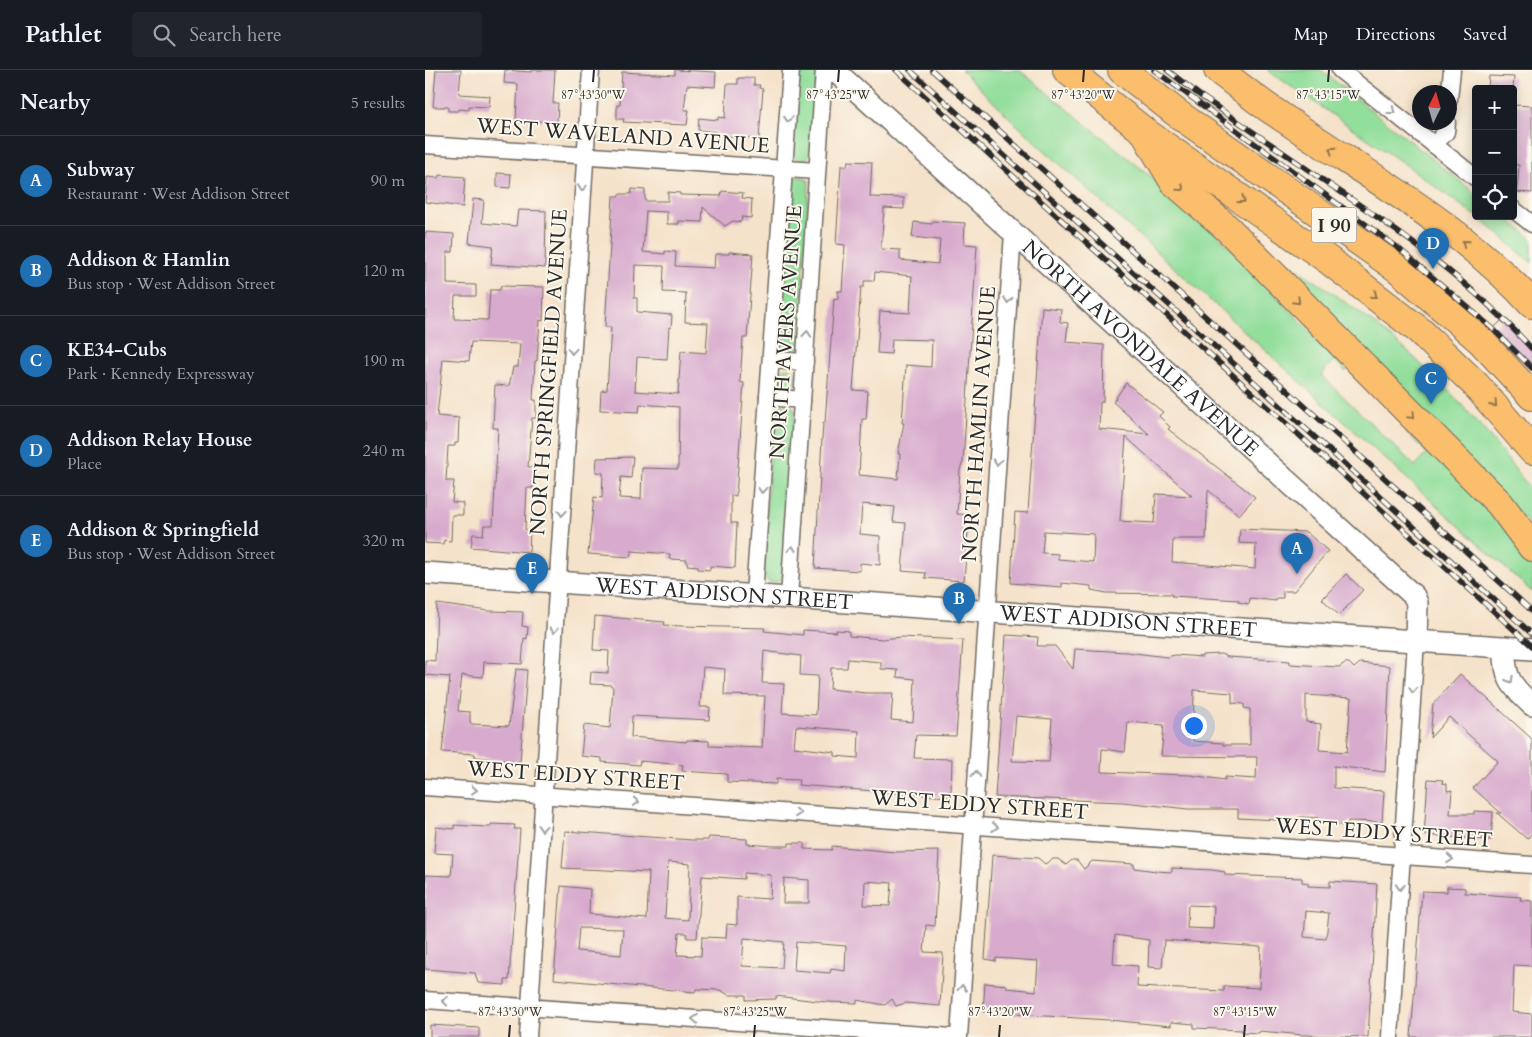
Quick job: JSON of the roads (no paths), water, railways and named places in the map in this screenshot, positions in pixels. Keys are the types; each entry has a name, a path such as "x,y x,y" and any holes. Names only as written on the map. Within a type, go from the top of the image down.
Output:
{"highway":[{"name":"I 90","path":"1067,70 1145,132 1327,259 1421,331 1476,385 1532,450"},
{"name":"I 90","path":"1122,70 1178,114 1397,268 1481,341 1532,396"},
{"path":"1217,70 1275,113 1438,221 1502,274 1532,304"},
{"path":"1145,132 1174,182 1227,228 1500,504 1532,547"},
{"path":"1502,274 1532,286"}],"street":[{"name":"NORTH SPRINGFIELD AVENUE","path":"528,1037 591,70"},
{"name":"NORTH AVERS AVENUE","path":"754,595 791,70"},
{"name":"NORTH AVERS AVENUE","path":"789,598 824,70"},
{"name":"NORTH AVONDALE AVENUE","path":"834,70 1414,596 1417,603 1416,641"},
{"path":"1339,70 1472,175"},
{"path":"1450,85 1452,70"},
{"path":"1435,145 1446,130"},
{"name":"WEST WAVELAND AVENUE","path":"425,145 817,171"},
{"path":"1517,212 1532,224"},
{"name":"NORTH HAMLIN AVENUE","path":"959,1037 1013,233"},
{"path":"771,360 805,362"},
{"path":"768,397 803,400"},
{"name":"WEST ADDISON STREET","path":"425,573 1532,649"},
{"path":"1390,1037 1416,641"},
{"path":"1505,647 1504,666 1507,678 1516,690 1532,705"},
{"name":"WEST EDDY STREET","path":"425,787 1532,865"},
{"path":"425,1000 530,1007 745,1030 953,1037"}],"railway":[{"path":"896,70 1532,646"},
{"path":"910,70 1532,634"},
{"path":"932,70 1532,611"},
{"path":"1154,70 1397,247 1491,327 1532,368"},
{"path":"1167,70 1198,94 1404,236 1483,300 1532,349"}],"place":[{"name":"Addison Relay House","path":"1433,269"},
{"name":"KE34-Cubs","path":"1431,404"},
{"name":"Subway","path":"1297,574"},
{"name":"Addison & Springfield","path":"532,594"},
{"name":"Addison & Hamlin","path":"959,624"}]}
